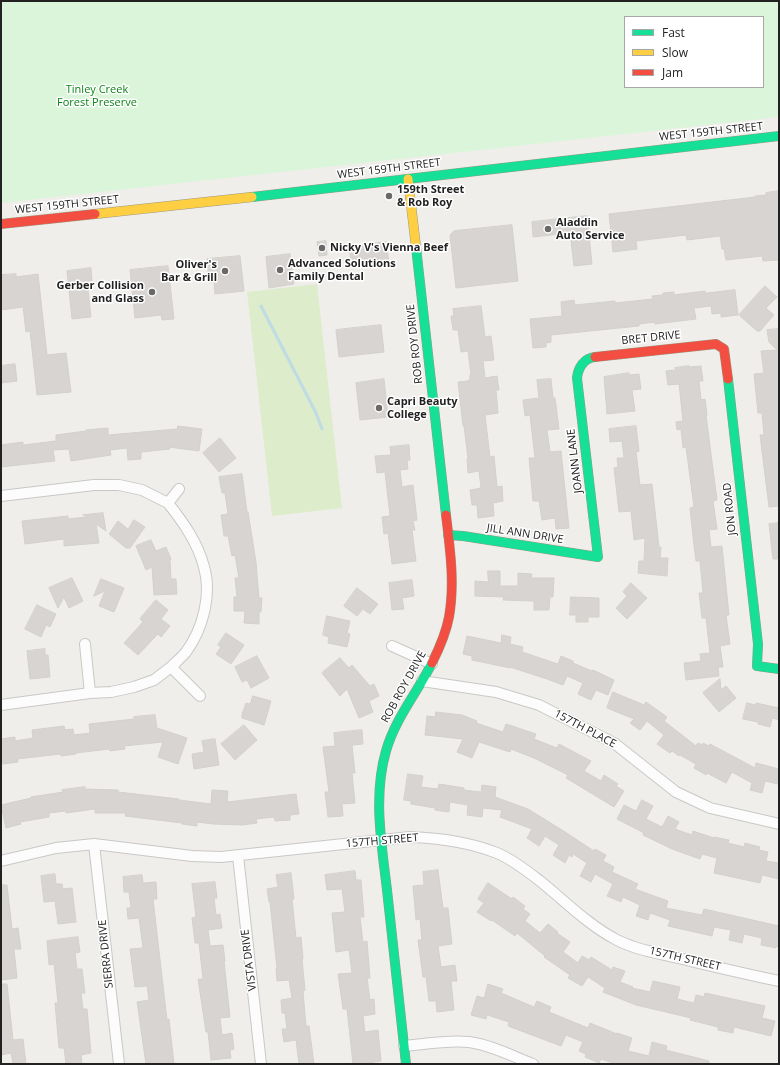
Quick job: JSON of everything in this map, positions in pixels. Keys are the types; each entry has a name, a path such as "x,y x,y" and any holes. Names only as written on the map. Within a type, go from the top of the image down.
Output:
{"street":[{"name":"WEST 159TH STREET","path":"1,224 779,136"},
{"name":"ROB ROY DRIVE","path":"406,1064 381,840 379,794 384,760 389,742 403,712 432,664 444,636 450,611 452,591 452,570 408,179"},
{"name":"BRET DRIVE","path":"581,364 586,359 592,357 708,344 716,344 724,349"},
{"name":"JON ROAD","path":"724,349 758,644 757,666 779,669"},
{"name":"JOANN LANE","path":"581,364 578,370 577,378 598,557"},
{"path":"1,496 94,485 119,485 142,490 168,503 186,526 204,566 206,576 204,609 195,638 186,652 171,667 154,680 134,687 111,692 90,693 1,705"},
{"path":"168,503 179,489"},
{"name":"JILL ANN DRIVE","path":"448,535 598,557"},
{"path":"85,644 90,693"},
{"path":"392,646 432,664"},
{"path":"171,667 200,696"},
{"name":"157TH PLACE","path":"422,681 496,692 539,705 614,743 676,792 710,808 779,824"},
{"name":"157TH STREET","path":"1,861 56,848 94,844 192,856 221,857 410,837 458,841 498,853 517,864 595,927 618,941 640,949 779,981"},
{"name":"SIERRA DRIVE","path":"94,844 119,1064"},
{"name":"VISTA DRIVE","path":"238,856 261,1064"},
{"path":"404,1046 450,1041 470,1042 494,1049 533,1064"}],"green space":[{"name":"Tinley Creek Forest Preserve","path":"1,1 779,1 779,117 1,203"},
{"path":"317,284 342,508 272,516 247,292"}],"building":[{"path":"779,191 779,260 763,261 762,256 726,260 724,249 722,249 720,236 687,240 686,235 636,241 637,249 613,252 609,214 755,197 766,195 766,193"},
{"path":"587,216 592,264 574,266 570,233 533,237 532,222"},
{"path":"512,225 518,281 456,288 450,235 454,231"},
{"name":"Nicky V's Vienna Beef","path":"326,241 327,255 319,256 317,242"},
{"path":"386,242 389,263 352,268 349,247"},
{"name":"Advanced Solutions Family Dental","path":"290,254 294,284 269,288 266,257"},
{"name":"Oliver's Bar & Grill","path":"240,256 244,291 215,294 214,282 209,283 207,259"},
{"name":"Gerber Collision and Glass","path":"168,266 174,319 162,320 161,315 135,318 130,270"},
{"path":"91,268 92,281 87,281 91,317 72,319 67,271"},
{"path":"16,274 16,277 38,274 47,355 66,353 71,392 37,395 30,331 26,332 23,307 1,310 1,275"},
{"path":"765,286 777,297 766,308 774,315 760,331 757,331 739,315"},
{"path":"735,290 738,315 721,317 721,313 712,314 711,306 694,308 696,319 655,324 655,322 639,324 639,326 551,335 551,342 546,343 546,347 533,348 530,319 562,316 561,302 574,300 575,305 615,301 615,303 653,299 652,296 663,295 663,293 674,292 674,295 705,291 705,293"},
{"path":"481,306 485,337 491,336 494,360 483,361 485,378 497,376 499,390 496,390 498,413 485,415 490,457 494,456 497,487 502,486 503,501 493,503 494,516 478,518 477,505 472,505 470,490 481,488 479,471 468,473 468,459 458,382 470,380 471,375 468,351 461,352 458,330 453,330 451,316 454,316 453,309"},
{"path":"381,325 384,352 339,357 336,330"},
{"path":"779,329 779,506 769,507 760,435 764,435 762,413 758,413 754,374 764,373 761,351 777,350 769,342 767,330"},
{"path":"15,364 17,381 1,383 1,366"},
{"path":"689,366 701,366 703,381 699,381 701,400 705,399 717,500 713,501 717,529 709,530 711,547 722,546 729,615 726,615 730,644 720,646 723,667 718,667 719,676 686,680 684,663 701,661 700,654 710,653 706,618 702,618 699,593 703,593 700,561 696,561 693,537 690,508 694,507 686,447 683,448 681,429 677,430 676,422 683,421 679,384 668,385 666,371"},
{"path":"629,373 630,375 639,374 641,389 632,390 635,411 607,414 604,377"},
{"path":"384,379 388,417 360,420 356,383"},
{"path":"551,379 559,429 547,430 550,452 561,451 569,528 556,529 555,518 542,520 539,501 533,501 529,458 535,458 530,415 525,416 523,400 539,398 537,380"},
{"path":"178,426 202,429 199,451 169,447 170,449 141,452 141,459 128,460 127,448 110,450 111,455 71,461 69,449 53,450 55,461 1,467 1,445 23,442 23,445 56,441 56,435 86,430 108,428 108,435 177,429"},
{"path":"636,426 639,451 636,452 640,485 652,484 659,547 661,547 660,558 668,558 667,576 638,573 639,561 644,561 645,538 634,540 631,511 619,512 614,468 618,467 617,458 624,458 622,441 610,442 609,429"},
{"path":"220,438 236,458 219,472 203,453"},
{"path":"409,445 410,460 407,460 408,469 400,470 402,487 413,485 417,520 413,521 415,530 412,530 416,561 392,564 388,533 384,534 382,517 390,516 385,472 377,473 375,456 391,455 390,447"},
{"path":"242,474 256,562 259,598 262,598 261,612 259,612 259,624 244,623 245,611 234,611 234,597 237,597 235,578 239,578 235,555 232,556 228,536 224,536 221,515 228,514 225,493 222,493 219,477"},
{"path":"103,513 106,531 96,524 99,543 64,546 64,539 25,544 22,521 68,516 68,519 87,517 83,515"},
{"path":"134,520 145,527 130,548 126,548 109,534 118,521 128,529"},
{"path":"779,523 779,559 773,559 769,524"},
{"path":"151,540 156,551 166,547 171,559 171,579 176,579 177,594 154,595 152,567 146,570 136,546"},
{"path":"488,571 500,571 500,586 518,586 518,573 532,574 531,578 554,578 553,597 550,597 549,610 534,610 534,601 503,600 504,597 475,596 475,581 488,582"},
{"path":"72,578 83,601 69,608 64,597 58,608 49,588"},
{"path":"101,579 124,588 114,612 99,606 105,591 94,596"},
{"path":"412,580 414,596 402,598 404,609 392,610 389,583"},
{"path":"631,583 647,598 627,619 616,608 627,596 623,592"},
{"path":"357,588 378,604 370,614 363,609 357,616 344,606"},
{"path":"571,597 599,598 599,617 588,617 588,622 576,622 576,615 570,615"},
{"path":"156,600 168,610 161,619 170,626 161,637 158,634 138,655 124,643 143,622 140,619"},
{"path":"37,605 56,614 50,627 46,625 41,637 25,629"},
{"path":"327,616 350,621 347,633 350,634 347,647 328,643 329,637 323,635"},
{"path":"226,633 244,645 231,664 216,654 221,647 218,645"},
{"path":"502,635 511,637 510,644 523,647 522,652 558,664 561,656 573,661 573,663 614,680 608,695 596,690 591,700 578,694 583,683 567,676 563,685 510,667 472,660 472,656 463,654 467,636 501,643"},
{"path":"45,649 45,655 48,655 50,677 30,679 27,651"},
{"path":"257,656 269,678 251,688 247,680 242,682 235,667"},
{"path":"340,658 349,668 352,665 370,686 374,684 379,696 369,701 373,712 359,718 347,689 340,696 322,673"},
{"path":"720,679 721,690 726,686 736,698 719,712 703,693"},
{"path":"613,692 644,705 646,702 667,717 664,721 696,746 698,743 702,745 703,743 709,746 710,744 755,768 756,763 779,769 778,784 765,781 762,793 750,790 752,783 732,772 726,783 707,773 706,775 694,768 696,764 672,751 670,753 657,744 664,735 647,721 640,730 630,723 634,719 607,708"},
{"path":"253,696 271,701 264,725 242,718 246,703 250,704"},
{"path":"747,703 756,705 756,703 779,708 779,720 772,718 770,727 758,724 758,722 743,719"},
{"path":"436,712 462,715 477,721 476,723 503,732 506,724 536,734 534,739 557,748 559,744 591,761 584,771 601,781 604,775 618,784 616,786 624,791 614,807 566,778 568,775 534,758 511,749 510,752 479,742 472,758 457,752 463,739 425,735 427,716 435,717"},
{"path":"155,715 157,728 187,738 178,764 158,757 163,742 124,746 125,749 110,751 109,749 61,756 61,754 17,759 18,762 3,764 1,739 15,737 15,741 33,738 32,730 64,726 65,730 73,729 74,735 90,733 89,724"},
{"path":"244,725 257,740 235,760 221,744"},
{"path":"362,730 363,744 352,745 355,773 352,773 355,803 342,804 343,816 328,817 325,792 329,792 323,747 335,746 334,733"},
{"path":"215,739 219,765 194,769 192,754 204,752 202,741"},
{"path":"408,774 423,776 421,787 438,789 439,784 464,788 464,790 481,792 482,785 496,787 495,797 528,809 594,851 595,849 606,855 603,861 614,867 612,872 638,884 635,889 668,901 666,908 702,915 704,909 779,926 779,947 776,946 776,948 761,945 762,938 744,934 742,943 729,940 731,930 714,927 712,936 668,926 670,920 650,913 648,920 636,916 640,905 623,897 621,902 607,896 613,884 595,874 591,882 580,876 587,863 573,854 572,857 569,855 565,863 553,855 559,845 545,836 539,846 527,838 532,829 500,817 502,810 483,808 482,817 467,815 468,805 450,802 449,812 411,804 411,801 404,800"},
{"path":"85,787 85,789 118,790 118,792 211,804 212,790 228,791 227,802 296,794 299,814 290,815 290,820 275,821 274,817 256,819 257,823 242,825 197,822 197,826 125,816 126,813 95,813 95,809 66,813 66,811 49,813 49,817 20,822 21,824 6,828 1,805 31,797 63,792 62,790"},
{"path":"642,800 653,806 646,819 662,827 668,816 679,822 675,829 692,835 693,831 714,838 729,840 728,843 744,847 745,843 760,847 759,850 768,852 766,861 779,863 779,879 762,875 760,883 714,873 717,858 702,854 700,859 672,849 643,835 644,833 617,819 624,805 636,811"},
{"path":"438,870 443,908 448,908 452,944 438,946 441,967 455,965 457,981 451,981 454,1010 437,1012 436,1001 429,1001 426,977 423,977 418,940 422,940 420,919 416,920 413,886 424,885 423,872"},
{"path":"355,871 356,880 361,880 364,917 360,917 363,942 367,941 370,978 367,978 370,1000 374,999 375,1014 363,1016 365,1032 378,1030 381,1061 368,1064 353,1064 347,1009 343,1009 338,974 352,973 349,950 336,952 332,913 345,912 342,889 327,890 325,875"},
{"path":"291,873 296,938 301,937 306,1026 309,1026 314,1064 299,1064 296,1040 284,1042 282,1029 287,1029 285,1013 282,1013 281,1000 292,998 289,980 277,981 270,902 267,889 278,887 276,875"},
{"path":"55,874 56,884 62,884 63,889 72,888 76,922 58,924 55,901 44,902 41,876"},
{"path":"142,875 143,883 156,882 157,899 153,899 167,1020 169,1019 174,1064 146,1064 137,1002 149,1000 147,986 135,987 130,949 143,948 139,918 128,919 127,908 131,908 129,892 124,892 123,877"},
{"path":"215,882 217,898 214,898 216,915 220,914 222,928 208,930 210,946 223,945 230,1017 220,1018 222,1035 232,1033 234,1049 230,1050 231,1058 211,1060 208,1032 206,1032 198,979 203,979 199,943 195,943 192,918 196,917 192,884"},
{"path":"488,883 512,899 513,897 525,906 523,909 530,914 525,921 540,933 548,924 558,932 557,933 570,942 563,952 578,963 582,956 589,960 591,957 612,970 613,967 625,971 620,982 633,987 632,988 650,992 653,981 680,987 677,999 694,1003 696,995 704,997 705,993 765,1006 762,1018 775,1021 771,1036 734,1027 733,1033 718,1030 718,1027 690,1020 691,1018 636,1005 603,992 605,988 588,977 582,986 568,978 570,975 544,957 545,956 517,933 515,936 492,920 491,921 477,912 484,903 478,899"},
{"path":"1,885 7,885 12,929 18,928 21,949 14,949 17,978 1,980"},
{"path":"78,937 80,952 75,953 77,969 82,969 85,993 81,993 83,1009 87,1009 91,1053 81,1055 82,1064 66,1064 64,1048 59,1048 55,1003 58,1003 54,964 49,965 47,941"},
{"path":"1,984 7,984 13,1040 23,1039 26,1064 13,1064 11,1053 1,1055"},
{"path":"488,984 503,989 501,993 534,1007 537,1001 551,1007 549,1012 588,1028 590,1023 617,1034 632,1038 628,1051 649,1056 652,1042 667,1046 666,1050 709,1061 709,1064 616,1064 601,1059 599,1063 585,1057 586,1054 579,1051 583,1042 566,1035 561,1046 508,1026 509,1022 487,1015 486,1019 471,1015 477,996 484,998"}],"waterway":[{"path":"261,306 316,413 322,429"}],"traffic: fast":[{"path":"252,197 779,136"},
{"path":"416,247 446,515"},
{"path":"448,535 598,557 577,378 582,364 588,359 595,357"},
{"path":"728,379 758,644 757,666 779,669"},
{"path":"406,1064 381,844 379,806 380,788 382,769 390,739 432,663"}],"traffic: slow":[{"path":"408,179 416,247"},
{"path":"95,214 252,197"}],"traffic: jam":[{"path":"1,224 95,214"},
{"path":"595,357 716,344 724,349 728,379"},
{"path":"432,663 440,647 446,629 451,604 452,579 446,515"}],"place":[{"name":"159th Street & Rob Roy","path":"389,196"},
{"name":"Aladdin Auto Service","path":"548,229"},
{"name":"Nicky V's Vienna Beef","path":"322,248"},
{"name":"Advanced Solutions Family Dental","path":"280,270"},
{"name":"Oliver's Bar & Grill","path":"225,271"},
{"name":"Gerber Collision and Glass","path":"152,292"},
{"name":"Capri Beauty College","path":"379,408"}]}
